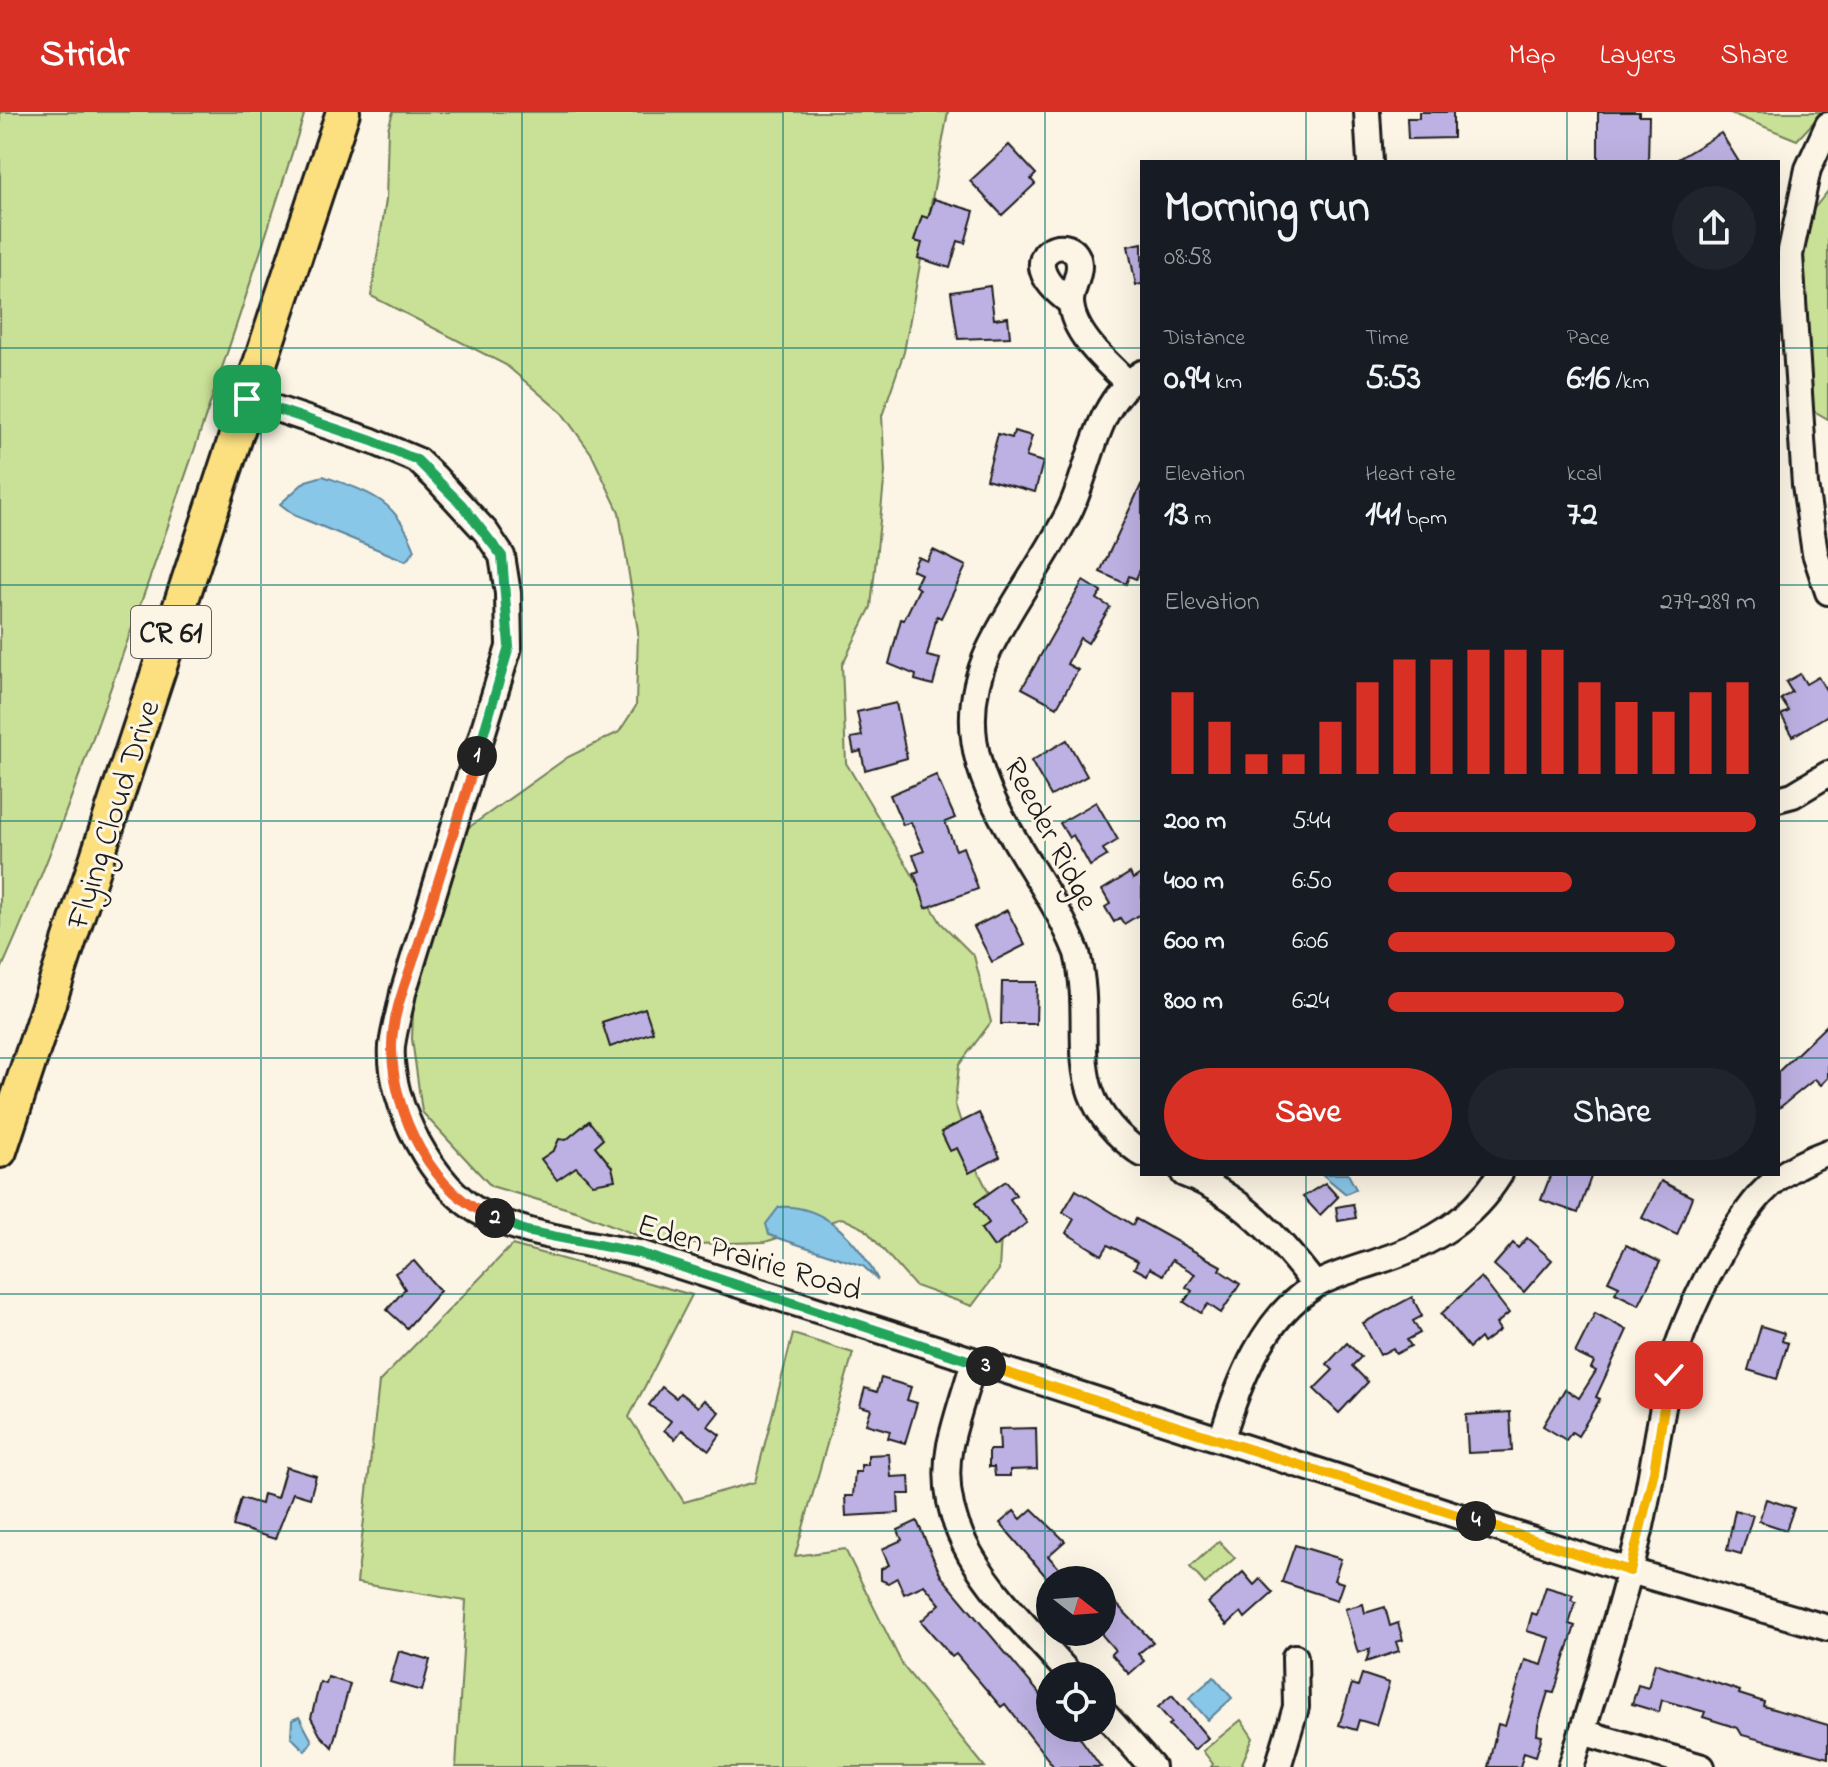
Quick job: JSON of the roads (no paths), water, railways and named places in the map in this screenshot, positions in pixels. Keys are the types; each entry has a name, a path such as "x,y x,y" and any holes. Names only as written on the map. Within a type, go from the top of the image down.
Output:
{"main road":[{"name":"Flying Cloud Drive","path":"0,1151 343,112"}],"street":[{"path":"1367,112 1370,160"},
{"path":"1828,125 1808,169 1790,255 1805,485 1815,553 1828,592"},
{"path":"1071,303 1083,333 1135,378"},
{"name":"Reeder Ridge","path":"1135,378 1097,432 1079,490 1065,519 989,649 976,682 970,716 974,753 989,793 1077,953 1082,974 1087,1086 1096,1125 1140,1153"},
{"name":"Eden Prairie Road","path":"247,399 372,441 417,460 462,505 502,556 509,647 403,993 392,1048 403,1113 429,1164 482,1214 526,1231 639,1253 1630,1571 1828,1628"},
{"path":"1780,798 1793,795 1828,774"},
{"path":"1571,1767 1630,1571 1654,1471 1669,1375 1686,1328 1726,1246 1762,1192 1782,1175 1828,1152"},
{"path":"1188,1176 1222,1192 1250,1211 1282,1243 1315,1285"},
{"path":"1222,1438 1249,1359 1276,1323 1315,1285 1444,1234 1486,1194 1499,1176"},
{"path":"974,1362 950,1447 948,1484 954,1522 969,1558 1059,1662"},
{"path":"1278,1767 1296,1707 1295,1657"},
{"path":"1116,1727 1152,1767"},
{"path":"1582,1732 1702,1767"}],"water":[{"path":"323,476 368,493 390,509 408,533 415,550 406,561 296,516 280,504 306,481"},
{"path":"1324,1176 1349,1176 1356,1189 1346,1194"},
{"path":"779,1207 811,1212 839,1228 861,1252 878,1280 863,1266 769,1235 766,1224"},
{"path":"1214,1677 1232,1698 1208,1720 1189,1698"},
{"path":"299,1717 312,1741 305,1751 291,1737 292,1720"}]}
